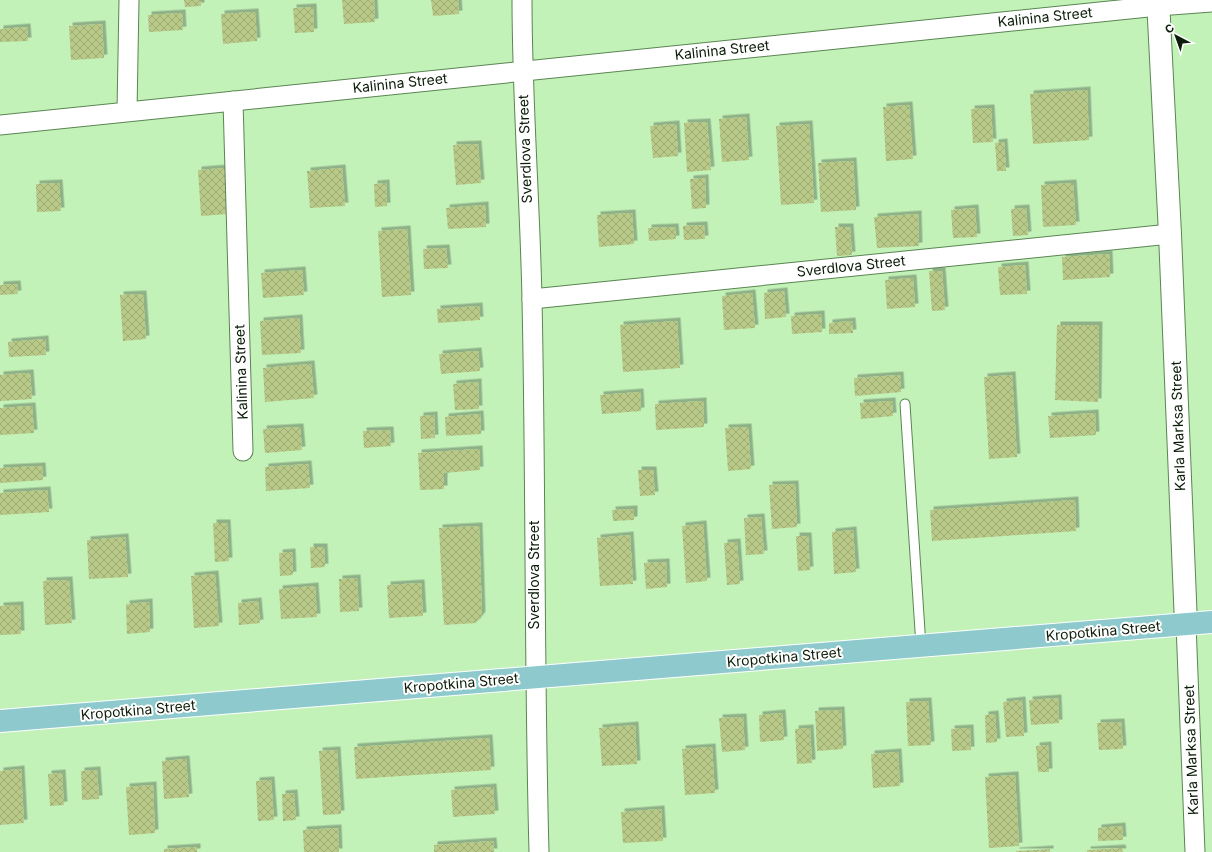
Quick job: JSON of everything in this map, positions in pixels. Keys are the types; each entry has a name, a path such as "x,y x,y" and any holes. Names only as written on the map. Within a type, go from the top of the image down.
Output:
{"main road":[{"name":"Kropotkina Street","path":"0,721 1212,622"}],"street":[{"path":"127,111 129,0"},
{"name":"Sverdlova Street","path":"522,0 522,71 532,299 535,677 539,852"},
{"name":"Kalinina Street","path":"0,125 1158,3 1212,2"},
{"name":"Karla Marksa Street","path":"1158,3 1170,234 1194,852"},
{"name":"Kalinina Street","path":"233,100 243,451"},
{"name":"Sverdlova Street","path":"532,299 1170,234"}],"lane":[{"path":"905,404 921,646"}],"building":[{"path":"184,0 201,0 201,6 185,7"},
{"path":"342,0 374,0 375,22 344,24"},
{"path":"431,0 458,0 459,14 433,16"},
{"path":"313,7 314,32 295,33 293,8"},
{"path":"255,12 257,41 223,44 221,14"},
{"path":"182,13 183,30 149,32 148,15"},
{"path":"102,24 104,58 71,60 69,26"},
{"path":"27,27 28,41 0,42 0,29"},
{"path":"1087,90 1089,140 1033,144 1030,94"},
{"path":"909,105 913,159 886,161 883,107"},
{"path":"991,108 993,142 973,143 971,109"},
{"path":"746,117 749,160 722,162 719,119"},
{"path":"707,122 711,170 687,172 684,123"},
{"path":"676,124 678,156 653,158 650,126"},
{"path":"809,124 814,203 781,205 776,126"},
{"path":"1004,142 1006,171 997,171 995,143"},
{"path":"478,144 481,183 456,185 453,145"},
{"path":"853,161 856,210 821,212 818,163"},
{"path":"225,168 228,214 201,216 198,170"},
{"path":"342,168 345,206 310,208 307,171"},
{"path":"705,178 706,208 692,209 690,179"},
{"path":"59,183 61,211 37,212 36,184"},
{"path":"386,183 387,206 375,207 374,184"},
{"path":"1073,183 1076,225 1043,227 1041,185"},
{"path":"485,205 486,227 448,229 446,208"},
{"path":"975,208 977,237 953,238 951,210"},
{"path":"1026,208 1028,235 1013,236 1011,209"},
{"path":"632,213 634,244 599,247 597,215"},
{"path":"918,214 919,246 877,248 874,217"},
{"path":"704,225 705,239 684,240 683,226"},
{"path":"675,227 676,239 649,241 648,228"},
{"path":"835,227 850,227 852,255 837,256"},
{"path":"407,229 411,295 382,297 378,231"},
{"path":"446,248 448,268 424,269 423,249"},
{"path":"1109,254 1110,277 1063,280 1062,257"},
{"path":"1025,265 1027,294 1000,295 998,267"},
{"path":"302,270 304,295 263,298 261,273"},
{"path":"929,271 942,271 945,310 932,311"},
{"path":"913,278 915,307 887,309 885,280"},
{"path":"17,284 18,294 0,295 0,285"},
{"path":"784,291 786,317 765,319 764,293"},
{"path":"752,293 755,328 724,330 722,296"},
{"path":"143,294 146,339 123,341 120,295"},
{"path":"479,306 480,320 438,323 437,309"},
{"path":"821,314 822,332 792,334 791,316"},
{"path":"299,318 301,353 262,355 260,321"},
{"path":"677,321 680,368 623,372 620,325"},
{"path":"852,321 853,333 829,334 829,323"},
{"path":"1057,325 1099,325 1098,402 1055,400"},
{"path":"45,339 46,355 9,357 8,342"},
{"path":"478,351 480,371 441,374 439,354"},
{"path":"311,364 314,398 265,402 263,368"},
{"path":"30,373 32,399 0,401 0,375"},
{"path":"900,375 901,392 855,396 854,378"},
{"path":"1012,375 1017,457 989,459 984,377"},
{"path":"478,382 479,409 455,410 453,384"},
{"path":"640,392 641,411 602,414 600,395"},
{"path":"703,401 704,427 656,430 655,404"},
{"path":"892,401 893,416 861,419 860,403"},
{"path":"32,406 34,433 0,435 0,408"},
{"path":"1095,413 1096,435 1050,438 1048,416"},
{"path":"480,414 481,434 446,436 445,417"},
{"path":"434,415 435,438 421,439 420,416"},
{"path":"300,427 302,450 265,453 263,429"},
{"path":"748,427 751,469 728,471 725,428"},
{"path":"390,430 391,446 364,448 363,431"},
{"path":"479,449 480,470 444,473 444,489 420,490 418,453"},
{"path":"308,464 310,488 266,491 265,467"},
{"path":"42,466 43,480 0,483 0,468"},
{"path":"638,470 653,470 655,495 640,496"},
{"path":"795,484 797,527 772,529 769,485"},
{"path":"47,490 49,512 0,515 0,493"},
{"path":"1075,500 1076,531 932,541 930,510"},
{"path":"634,509 634,520 613,521 612,510"},
{"path":"761,517 764,554 746,555 744,518"},
{"path":"213,523 227,523 229,561 215,562"},
{"path":"703,524 707,581 686,583 682,526"},
{"path":"479,526 482,615 476,623 444,625 439,528"},
{"path":"853,530 856,572 834,574 832,532"},
{"path":"630,535 633,584 600,586 597,538"},
{"path":"796,536 808,536 810,570 798,571"},
{"path":"125,537 128,577 89,579 87,540"},
{"path":"737,542 740,584 727,585 724,543"},
{"path":"310,547 324,547 325,567 311,568"},
{"path":"292,552 293,575 280,576 279,553"},
{"path":"666,562 667,587 646,589 644,563"},
{"path":"215,574 219,626 194,628 191,576"},
{"path":"357,578 359,611 340,612 339,579"},
{"path":"69,580 72,623 45,625 43,581"},
{"path":"421,583 423,616 389,618 387,585"},
{"path":"315,586 317,617 281,619 279,589"},
{"path":"258,601 260,623 239,625 238,603"},
{"path":"149,602 150,632 127,634 126,604"},
{"path":"20,605 21,634 0,635 0,606"},
{"path":"1058,698 1059,723 1031,725 1029,700"},
{"path":"1022,700 1024,736 1006,737 1003,702"},
{"path":"928,701 931,745 908,746 906,702"},
{"path":"841,710 843,749 817,751 815,711"},
{"path":"782,713 784,740 760,742 759,715"},
{"path":"995,714 997,742 986,743 985,715"},
{"path":"743,717 745,750 722,752 719,718"},
{"path":"1121,722 1123,749 1099,750 1097,723"},
{"path":"635,725 637,764 602,766 599,728"},
{"path":"810,728 812,763 797,764 795,729"},
{"path":"970,728 971,750 952,751 951,729"},
{"path":"489,738 491,770 356,779 354,747"},
{"path":"1048,745 1049,772 1038,772 1036,746"},
{"path":"712,747 715,793 685,795 682,749"},
{"path":"337,750 341,814 323,815 319,751"},
{"path":"898,752 900,786 873,788 871,754"},
{"path":"186,759 189,797 164,799 162,761"},
{"path":"21,769 24,823 0,825 0,771"},
{"path":"97,770 99,799 82,800 81,771"},
{"path":"62,773 64,805 50,806 48,774"},
{"path":"1015,775 1019,846 989,848 985,777"},
{"path":"271,780 274,820 258,821 256,781"},
{"path":"153,785 155,833 129,835 126,787"},
{"path":"493,787 495,814 453,817 451,790"},
{"path":"294,793 296,820 283,821 282,794"},
{"path":"661,809 663,841 623,843 621,812"},
{"path":"1122,826 1123,840 1098,841 1098,828"},
{"path":"338,828 339,852 304,852 303,830"},
{"path":"493,841 494,852 434,852 434,845"},
{"path":"197,847 197,852 164,852 164,849"},
{"path":"1122,848 1123,852 1087,852 1087,850"},
{"path":"1050,849 1050,852 1016,852 1016,851"}]}
